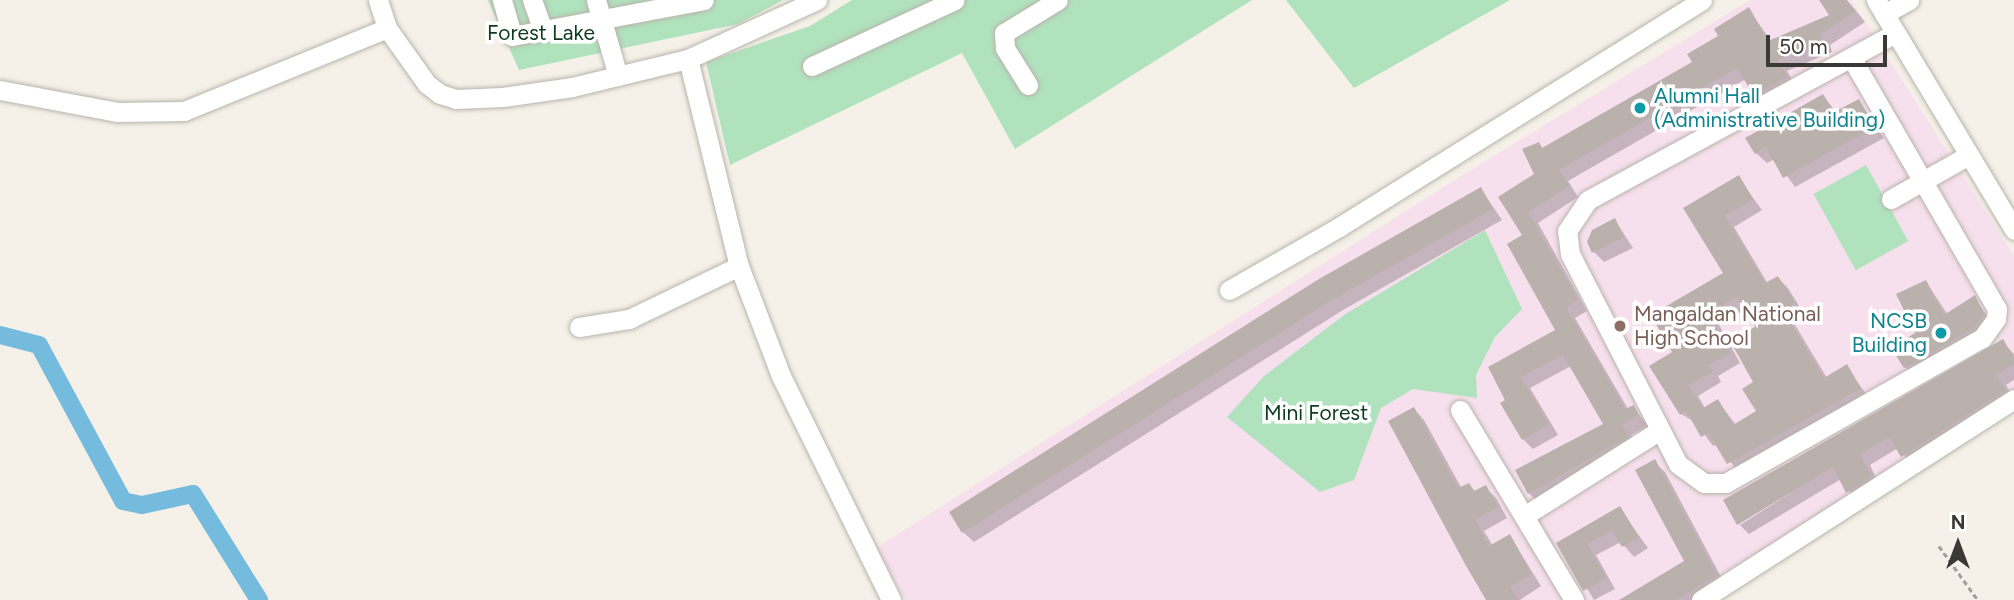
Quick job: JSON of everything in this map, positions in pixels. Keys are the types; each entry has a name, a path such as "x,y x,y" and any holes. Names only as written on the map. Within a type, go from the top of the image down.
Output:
{"street":[{"path":"378,0 387,27 427,84 456,99 503,97 618,76 688,59 807,2"},
{"path":"502,0 512,36 704,0"},
{"path":"532,0 543,31"},
{"path":"596,0 618,76"},
{"path":"812,66 955,0"},
{"path":"1028,85 1005,48 1004,33 1034,6 1058,0"},
{"path":"1229,290 1339,227 1702,0"},
{"path":"1909,0 1880,7 1967,156 2014,230"},
{"path":"0,90 118,112 184,111 387,27"},
{"path":"1852,59 1923,182 2006,305 1982,338 1726,483 1704,484 1678,464 1570,254 1567,231 1588,200 1894,34"},
{"path":"688,59 739,266 781,376 891,600"},
{"path":"1891,199 1967,156"},
{"path":"579,327 629,319 739,266"},
{"path":"1701,600 2014,399"},
{"path":"1460,410 1574,600"},
{"path":"1524,516 1660,430"}],"path":[{"path":"1939,546 1978,600"}],"shaded area":[{"name":"Mangaldan National High School","path":"1750,0 1851,0 2014,256 2014,395 1696,600 906,600 876,548 1461,176"}],"green space":[{"name":"Forest Lake","path":"488,0 783,0 738,24 519,70"},
{"path":"852,0 1252,0 1015,149 962,53 730,165 706,62 810,26"},
{"path":"1286,0 1510,0 1354,88"},
{"path":"1866,165 1908,241 1856,270 1814,194"},
{"name":"Mini Forest","path":"1485,230 1522,309 1495,337 1476,375 1477,398 1413,389 1381,408 1354,480 1320,492 1227,417 1264,376 1344,315"}],"building":[{"path":"1819,0 1846,0 1856,11 1820,34 1823,41 1778,60 1787,76 1754,96 1737,68 1559,170 1569,186 1528,212 1578,300 1566,307 1625,409 1634,405 1639,415 1622,424 1628,436 1528,494 1515,470 1603,424 1563,355 1521,377 1549,424 1522,440 1500,403 1505,400 1488,367 1555,330 1507,244 1522,235 1498,197 1534,174 1522,149 1539,142 1542,148 1692,62 1687,54 1718,36 1714,29 1749,7 1768,41 1829,15"},
{"path":"1823,94 1834,112 1859,99 1875,127 1783,178 1766,147 1755,154 1745,138"},
{"path":"1739,175 1753,199 1725,216 1765,283 1778,276 1795,303 1783,310 1824,378 1847,364 1861,388 1727,464 1708,433 1701,437 1686,411 1680,415 1649,366 1672,352 1651,315 1723,273 1683,208","holes":["1737,297 1755,327 1730,341 1753,382 1742,389 1756,411 1733,425 1718,399 1703,408 1688,385 1712,372 1708,365 1731,353 1709,314"]},
{"path":"1481,187 1493,209 1332,300 962,533 949,512 1319,279"},
{"path":"1615,218 1624,237 1592,253 1587,242 1592,230"},
{"name":"NCSB Building","path":"1926,280 1944,315 1975,295 1984,314 1975,327 1904,368 1891,348 1915,333 1896,294"},
{"path":"2003,339 2014,358 2014,364 1996,374 2005,390 1901,457 1889,437 1860,454 1871,476 1846,493 1833,467 1737,525 1723,500"},
{"path":"1414,407 1458,488 1469,483 1474,491 1486,485 1498,507 1475,520 1489,546 1510,534 1532,575 1510,586 1518,600 1486,600 1465,564 1388,421"},
{"path":"1655,459 1717,575 1676,600 1619,600 1684,561 1635,470"},
{"path":"1620,506 1639,537 1622,547 1612,531 1587,544 1606,578 1583,591 1556,543"}],"waterway":[{"path":"0,335 39,345 123,501 142,505 193,494 259,600"}],"place":[{"name":"Alumni Hall (Administrative Building)","path":"1640,108"},
{"name":"Mangaldan National High School","path":"1620,326"},
{"name":"NCSB Building","path":"1941,333"}]}
